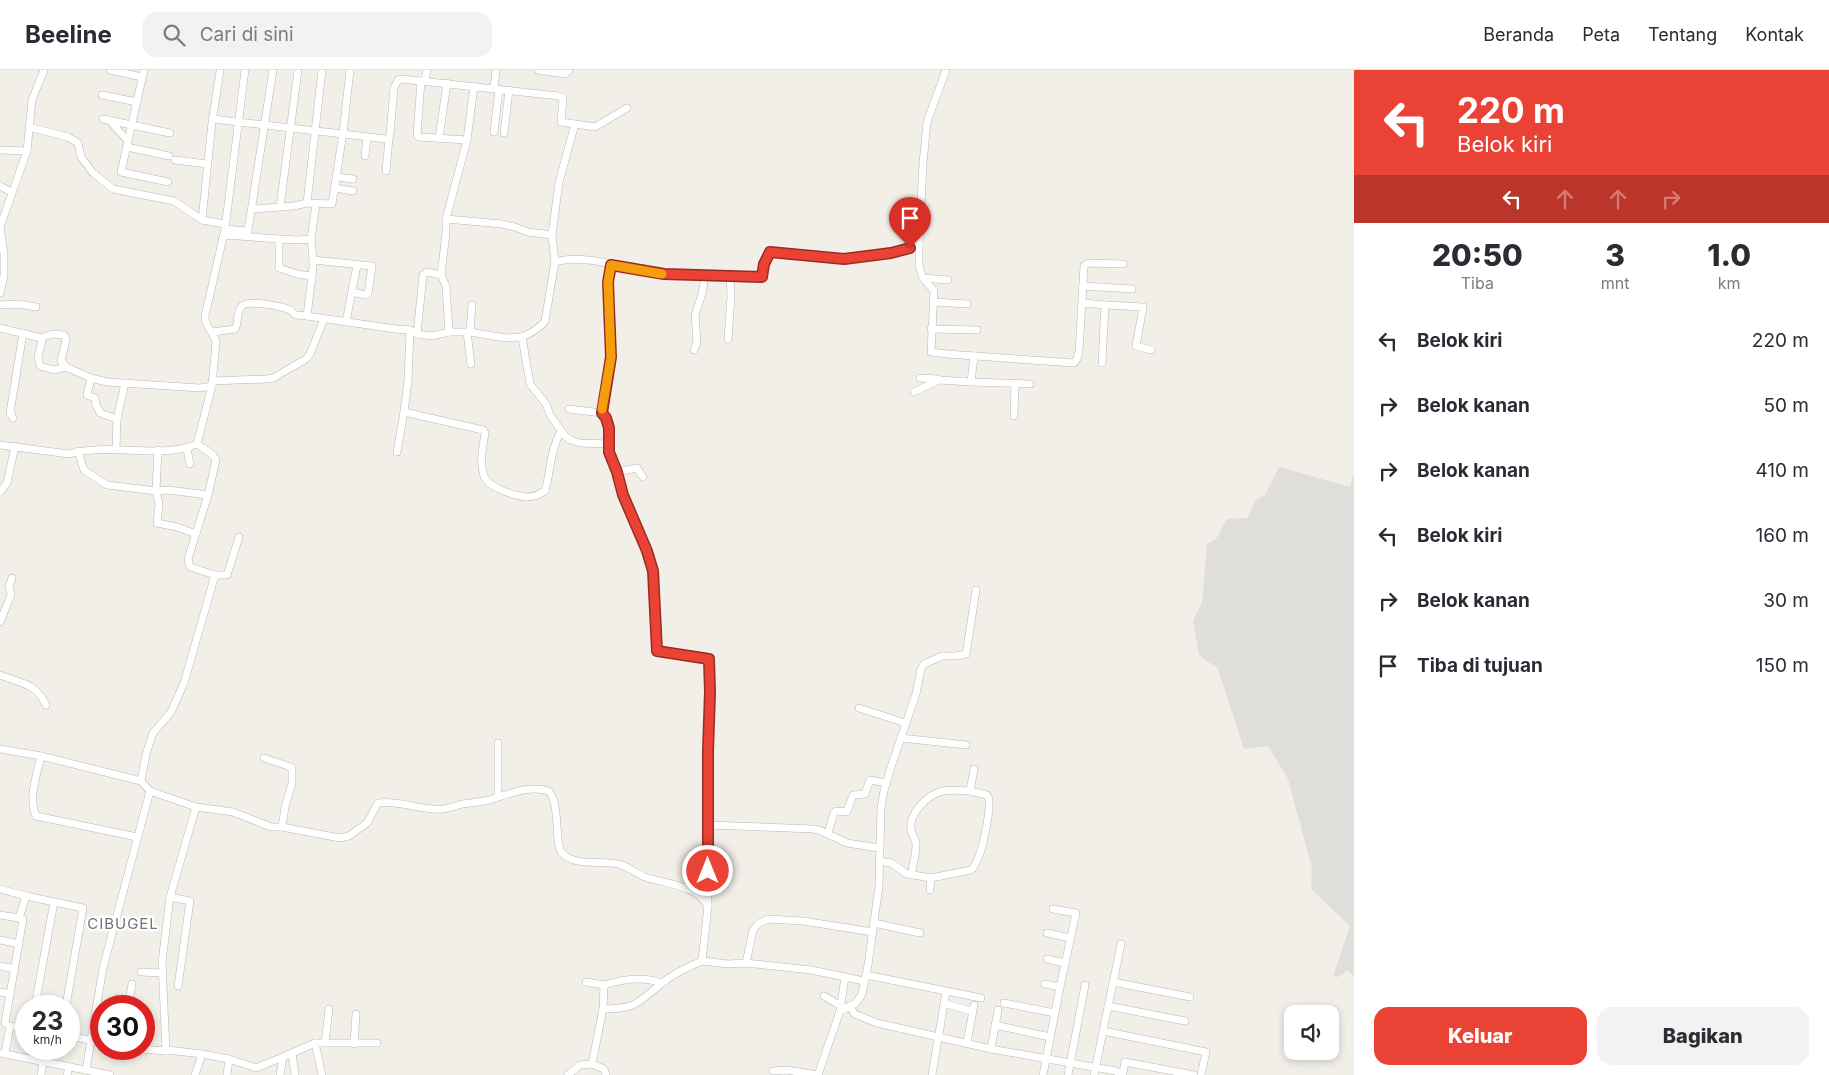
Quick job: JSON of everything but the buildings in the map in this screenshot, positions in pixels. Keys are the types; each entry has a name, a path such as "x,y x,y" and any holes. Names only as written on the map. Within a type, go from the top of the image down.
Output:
{"street":[{"path":"0,292 4,276 4,254 0,227 27,151 32,100 44,70"},
{"path":"110,70 143,74 121,172 168,182"},
{"path":"0,445 69,454 78,451 116,449 187,449 197,444 212,384 216,342 206,324 205,316 225,230 245,70"},
{"path":"225,230 248,231 273,70"},
{"path":"280,207 298,70"},
{"path":"307,203 322,70"},
{"path":"252,209 307,203 332,204 350,70"},
{"path":"386,171 394,88 398,80 399,70"},
{"path":"427,70 423,81 416,133 419,137 467,140"},
{"path":"494,132 496,70"},
{"path":"538,70 565,74 569,70"},
{"path":"946,70 927,122 923,163 919,266 923,278 934,291 931,352 1074,363 1080,352 1084,268 1088,262 1123,264"},
{"path":"202,220 212,118 220,71"},
{"path":"398,80 447,83 559,96 563,98 561,122 594,127 627,108"},
{"path":"440,138 447,83"},
{"path":"448,332 446,286 441,275 446,218 467,140 474,86"},
{"path":"504,133 509,90"},
{"path":"102,95 137,102"},
{"path":"212,118 343,133 367,138 389,138"},
{"path":"170,133 106,119 127,144 172,158 207,164"},
{"path":"212,332 235,329 239,311 242,305 247,303 274,306 288,310 295,315 432,336 448,332 468,332 505,338 522,337 537,329 545,321 555,262 552,235 559,182 576,124"},
{"path":"29,127 68,137 78,143 81,157 93,173 112,189 174,201 202,220 225,230 279,239 311,239"},
{"path":"365,156 367,138"},
{"path":"0,150 27,151"},
{"path":"337,177 354,179"},
{"path":"0,186 12,192"},
{"path":"335,188 353,191"},
{"path":"307,316 314,251 311,239 316,204"},
{"path":"446,218 502,224 528,232 552,235"},
{"path":"279,239 279,268 297,274 312,276"},
{"path":"555,262 570,260 593,261 664,274 762,277 764,264 770,252 844,259 891,253 919,244"},
{"path":"313,260 372,266 372,278 368,294 352,292"},
{"path":"346,322 356,265"},
{"path":"602,413 611,357 608,282 611,265"},
{"path":"397,452 423,274 427,272 441,275"},
{"path":"694,350 697,342 695,315 702,294 705,276"},
{"path":"728,339 731,296 730,276"},
{"path":"923,278 948,280"},
{"path":"1083,286 1132,289"},
{"path":"934,302 967,304"},
{"path":"1083,303 1143,307 1136,346 1152,350"},
{"path":"0,305 18,304 36,307"},
{"path":"470,364 468,332 472,305"},
{"path":"1102,363 1106,305"},
{"path":"0,328 41,338 52,334 66,336 61,361 66,367 91,378 107,382 200,388 212,384 273,378 302,362 310,354 324,319"},
{"path":"931,329 977,330"},
{"path":"13,418 10,414 23,333"},
{"path":"522,337 530,384 546,404 550,415 561,431 571,440 587,444 610,444"},
{"path":"41,338 38,356 40,366 54,370 66,367"},
{"path":"971,382 974,356"},
{"path":"91,378 88,395 95,398 96,406 100,413 117,418"},
{"path":"920,378 1030,384"},
{"path":"914,392 939,380"},
{"path":"116,449 117,418 125,383"},
{"path":"1014,416 1015,384"},
{"path":"569,410 602,413 606,418 610,444 609,452 623,495 647,551 653,571 657,651 709,659 708,906 702,961"},
{"path":"404,412 483,430 485,434 481,461 486,480 490,485 528,497 545,491 551,470 554,442 561,431"},
{"path":"197,444 213,455 216,460 208,495 188,559 190,567 215,575 227,575 239,537"},
{"path":"0,492 7,483 15,446"},
{"path":"187,449 190,464"},
{"path":"158,450 156,491 159,504 157,523 177,527 196,534"},
{"path":"78,451 84,470 107,485 208,495"},
{"path":"617,472 638,468 643,477"},
{"path":"140,781 146,754 154,733 171,712 184,683 215,575"},
{"path":"0,622 11,596 9,586 12,578"},
{"path":"840,1009 860,999 865,978 878,886 881,808 886,783 916,694 920,672 924,664 942,656 966,654 976,590"},
{"path":"0,675 26,684 41,694 46,705"},
{"path":"858,708 905,723"},
{"path":"900,738 966,745"},
{"path":"498,743 498,796"},
{"path":"0,749 40,756 140,781 150,791 196,807 233,812 271,827 282,827 340,838 349,836 367,823 378,803 385,802 417,808 444,809 490,800 498,796 530,789 549,791 556,803 560,850 566,856 575,860 624,865 644,876 691,890 699,894 708,906"},
{"path":"40,756 32,801 36,816 137,838"},
{"path":"264,758 292,768 292,784 285,807 282,827"},
{"path":"970,791 974,769"},
{"path":"828,834 834,813 836,811 847,812 853,795 866,794 870,780 886,783"},
{"path":"879,861 891,863 904,873 911,875 931,878 971,870 978,861 983,838 990,799 987,795 970,791 944,790 920,804 911,827 916,846 911,875"},
{"path":"98,995 103,968 150,791"},
{"path":"166,1051 162,973 170,897 196,807"},
{"path":"709,825 812,828 847,843 879,848"},
{"path":"930,890 931,878"},
{"path":"0,889 83,908 68,995"},
{"path":"19,918 26,896"},
{"path":"170,897 190,901 178,986"},
{"path":"37,995 54,902"},
{"path":"1043,1075 1076,913 1053,909"},
{"path":"0,914 24,919 5,1023 15,1027"},
{"path":"746,963 753,930 758,924 768,920 803,921 873,932"},
{"path":"874,923 920,933"},
{"path":"1047,933 1070,938"},
{"path":"0,940 19,944"},
{"path":"1095,1071 1121,944"},
{"path":"1047,959 1065,963"},
{"path":"603,1009 621,1009 634,1005 644,999 661,983 687,967 702,961 728,964 746,963 811,970 981,998"},
{"path":"0,966 15,968"},
{"path":"141,972 162,973"},
{"path":"773,1071 786,1070 818,1075 840,1009 845,976"},
{"path":"586,982 604,985 638,979 653,980 661,983"},
{"path":"1113,982 1190,998"},
{"path":"130,995 132,984"},
{"path":"1044,984 1060,987"},
{"path":"592,1064 603,1009 604,985"},
{"path":"1068,1075 1085,985"},
{"path":"0,992 10,994"},
{"path":"932,1075 946,992"},
{"path":"824,996 840,1009"},
{"path":"1004,1003 1055,1013"},
{"path":"946,1004 973,1008 967,1043"},
{"path":"849,1006 855,1014 877,1023 1070,1063 1095,1071 1123,1073 1125,1062 1194,1075"},
{"path":"1108,1006 1185,1021"},
{"path":"325,1043 329,1009"},
{"path":"991,1048 998,1010"},
{"path":"354,1044 356,1014"},
{"path":"995,1025 1050,1037"},
{"path":"10,1026 2,1053 110,1075"},
{"path":"1103,1031 1206,1052 1201,1075"},
{"path":"155,1050 202,1054 229,1059 256,1071 316,1043 377,1043"},
{"path":"316,1043 322,1075"},
{"path":"292,1053 295,1075"},
{"path":"195,1075 202,1054"},
{"path":"280,1075 283,1057"},
{"path":"227,1075 229,1059"},
{"path":"41,1075 43,1062"},
{"path":"568,1075 580,1065 592,1064 604,1070 606,1075"},
{"path":"67,1075 69,1067"}],"shaded area":[{"path":"1279,467 1350,487 1354,473 1354,976 1347,971 1338,977 1333,976 1350,926 1311,889 1312,868 1288,779 1268,746 1244,749 1218,669 1199,655 1193,621 1202,602 1207,544 1216,539 1227,519 1247,518 1256,500 1265,495"}],"slow traffic":[{"path":"602,409 611,357 608,282 611,265 662,274"}],"district":[{"name":"CIBUGEL","path":"123,924"}],"route":[{"path":"708,871 709,659 657,651 653,571 647,551 623,495 609,452 609,428 606,418 602,413 611,357 608,282 611,265 664,274 762,277 764,264 770,252 844,259 891,253 900,249 910,248"}]}
